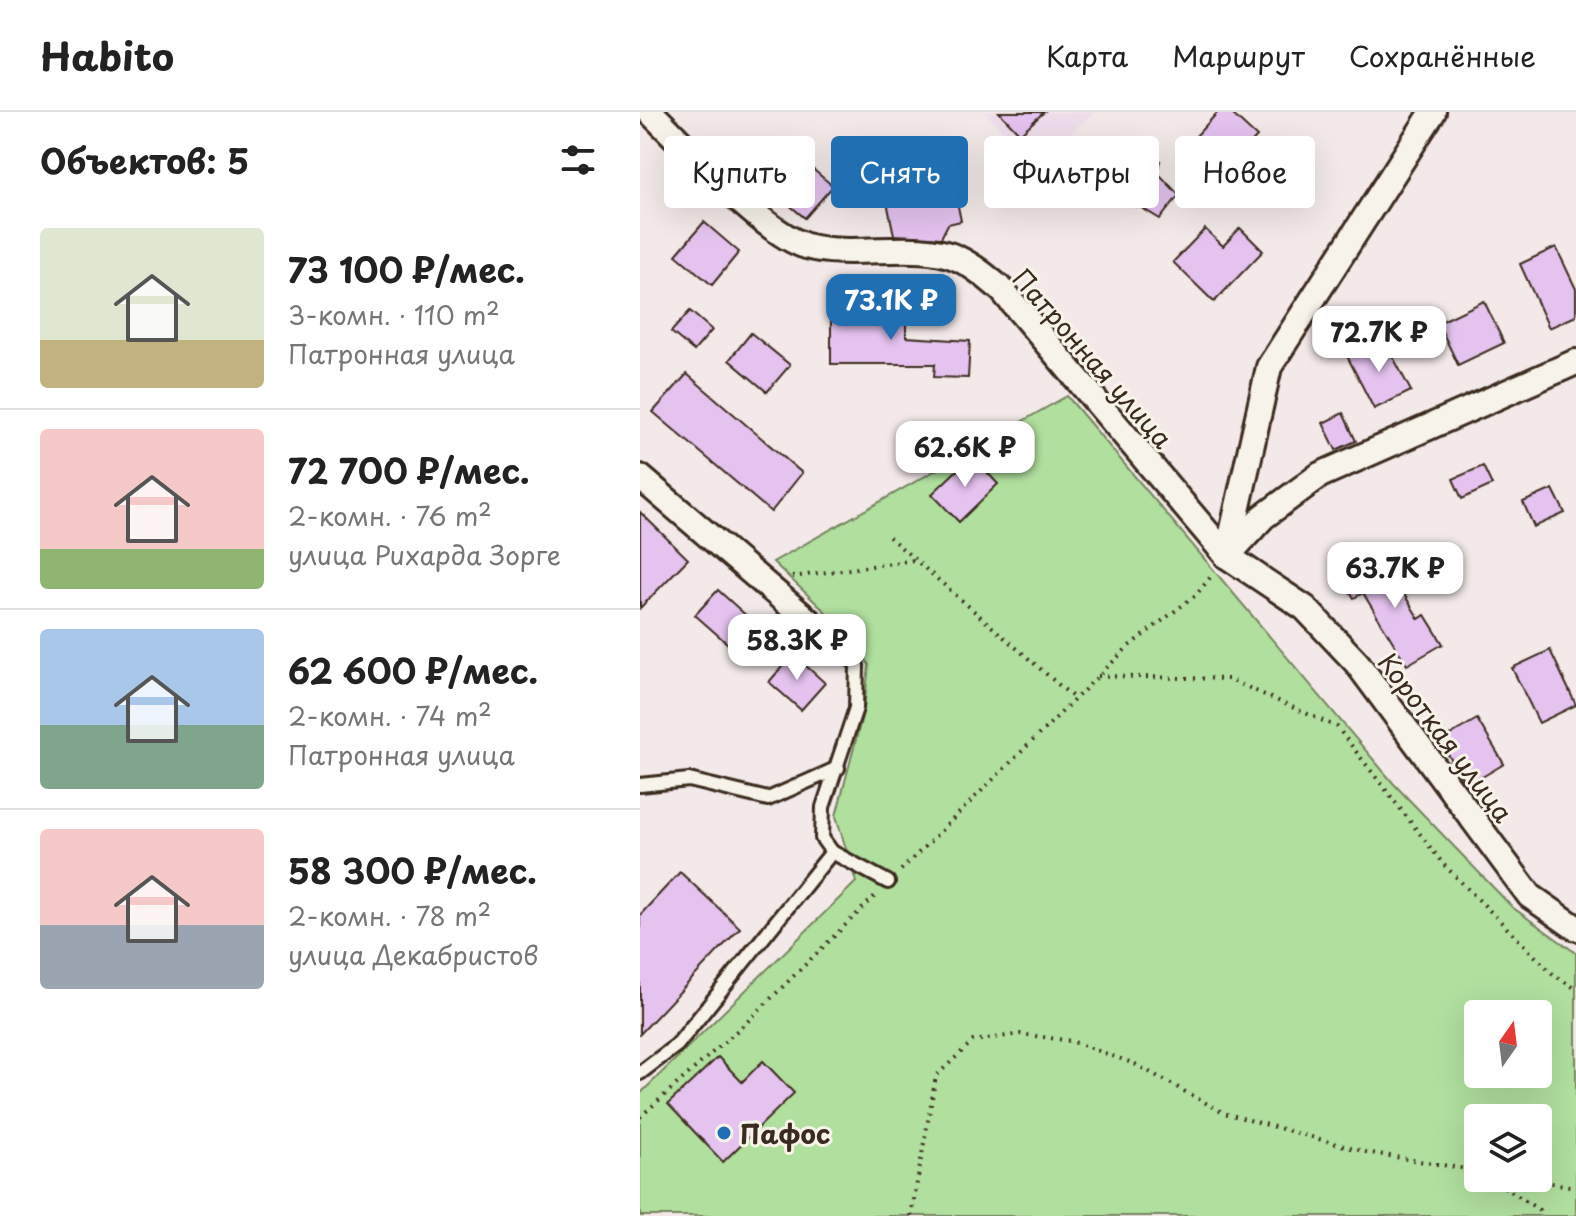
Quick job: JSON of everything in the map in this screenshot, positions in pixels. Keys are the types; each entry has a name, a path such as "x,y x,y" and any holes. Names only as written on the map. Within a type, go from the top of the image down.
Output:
{"street":[{"name":"Патронная улица","path":"650,112 780,236 809,247 834,250 933,252 955,256 977,269 1002,290 1227,556"},
{"path":"1227,556 1269,367 1433,112"},
{"path":"1227,556 1263,517 1320,475 1576,362"},
{"path":"640,477 833,642"},
{"name":"Короткая улица","path":"1227,556 1305,608 1357,663 1530,896 1576,928"}],"lane":[{"path":"833,642 857,665 856,708 823,807 822,838 832,852 888,882"},
{"path":"640,785 689,780 768,799 838,768"},
{"path":"640,1073 677,1045 832,852"}],"path":[{"path":"889,537 1075,699"},
{"path":"640,1117 749,1020 1129,646 1196,595 1227,556"},
{"path":"762,581 915,560"},
{"path":"1098,676 1229,679 1337,727 1444,865 1554,975 1576,989"},
{"path":"911,1216 936,1076 973,1041 1021,1034 1071,1041 1135,1064 1224,1113 1366,1152 1464,1169"},
{"path":"1552,1183 1576,1187"},
{"path":"1512,1192 1539,1210 1539,1216"}],"shaded area":[{"path":"985,112 1095,112 1067,136 1007,136"}],"green space":[{"path":"1067,396 1394,784 1512,907 1576,953 1576,1216 640,1216 640,1094 856,882 836,816 864,709 869,665 854,639 773,562"}],"building":[{"path":"999,112 1044,112 1020,134"},
{"path":"1218,112 1230,112 1256,136 1196,136"},
{"path":"815,171 831,184 815,207"},
{"path":"1159,174 1175,191 1175,200 1160,219 1142,208 1159,208"},
{"path":"793,208 814,208 805,218"},
{"path":"888,208 958,208 961,221 948,224 941,238 894,235"},
{"path":"704,222 739,252 712,285 676,255"},
{"path":"1240,228 1263,251 1214,302 1173,262 1205,229 1223,246"},
{"path":"1556,247 1576,289 1576,316 1549,328 1520,264"},
{"path":"1484,301 1504,343 1458,365 1438,323"},
{"path":"831,306 906,306 906,337 970,341 968,378 934,377 935,364 831,364"},
{"path":"690,311 712,330 694,351 671,332"},
{"path":"751,333 790,365 767,392 729,360"},
{"path":"1383,338 1411,391 1374,409 1347,356"},
{"path":"687,374 802,473 771,512 653,412"},
{"path":"1343,413 1356,441 1336,450 1323,423"},
{"path":"972,456 998,484 959,522 932,494"},
{"path":"1483,466 1492,485 1462,499 1453,479"},
{"path":"1553,489 1565,513 1534,527 1523,502"},
{"path":"640,512 688,559 640,608"},
{"path":"1390,555 1403,576 1396,581 1419,619 1425,615 1443,644 1407,665 1363,593 1354,598 1345,583"},
{"path":"718,590 750,619 728,644 695,615"},
{"path":"1550,650 1576,705 1539,723 1512,668"},
{"path":"793,654 825,683 801,710 769,682"},
{"path":"1477,719 1504,764 1467,786 1440,741"},
{"path":"680,872 740,928 640,1034 640,915"},
{"name":"Пафос","path":"718,1057 742,1082 763,1061 794,1093 723,1162 668,1104"}],"place":[{"name":"Пафос","path":"724,1133"}]}
